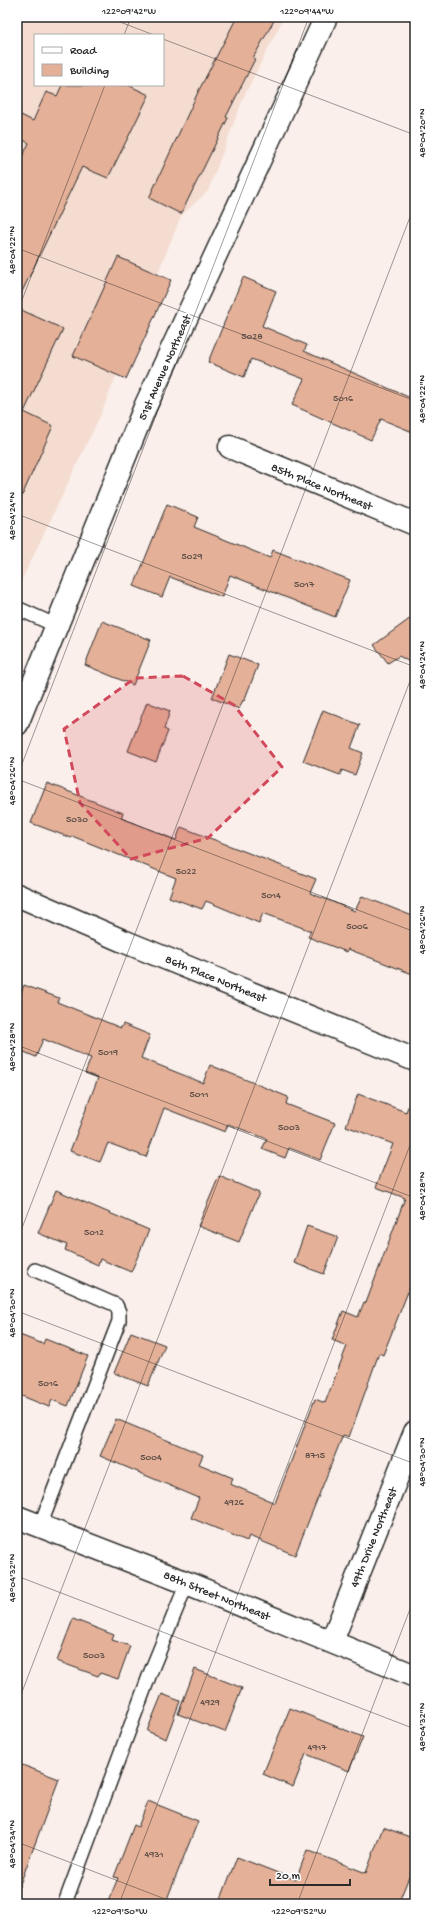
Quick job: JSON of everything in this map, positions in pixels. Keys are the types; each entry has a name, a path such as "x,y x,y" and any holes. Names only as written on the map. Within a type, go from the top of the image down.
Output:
{"street":[{"name":"51st Avenue Northeast","path":"17,724 145,407 326,17"},
{"name":"85th Place Northeast","path":"230,447 415,524"},
{"name":"86th Place Northeast","path":"17,895 123,941 415,1060"},
{"name":"49th Drive Northeast","path":"332,1641 415,1432"},
{"name":"88th Street Northeast","path":"17,1517 187,1583 415,1676"}],"lane":[{"path":"17,608 57,626"},
{"path":"35,1270 116,1305 119,1312 120,1322 40,1526"},
{"path":"65,1903 151,1671 187,1583"}],"highlighted area":[{"path":"183,676 234,705 282,767 208,838 131,859 80,803 64,729 135,678"}],"shaded area":[{"path":"17,17 284,17 244,96 208,191 181,216 100,416 17,590"}],"building":[{"path":"237,17 276,17 253,58 255,59 226,117 228,118 181,214 149,198 199,90"},
{"path":"62,86 130,86 149,95 108,178 82,167 17,302 17,168 29,143 17,137 17,113 33,121 46,92 57,96"},
{"path":"118,257 171,280 126,379 73,356"},
{"path":"243,277 276,291 262,326 307,345 304,351 415,400 415,433 381,419 371,440 292,405 304,379 251,359 244,377 208,362"},
{"path":"17,308 63,329 24,412 53,426 17,507"},
{"path":"167,504 198,517 194,527 270,558 273,550 350,580 335,617 230,575 222,597 170,577 162,597 134,586"},
{"path":"415,615 415,665 399,656 388,663 374,645"},
{"path":"102,621 151,640 133,685 85,665"},
{"path":"229,654 258,665 244,701 243,700 239,709 212,698"},
{"path":"147,702 170,711 164,729 168,731 156,762 128,751"},
{"path":"323,710 360,725 351,748 363,753 355,775 342,770 340,775 303,761"},
{"path":"47,783 123,813 121,818 176,840 181,827 316,879 310,893 355,911 362,896 415,917 415,975 348,949 347,952 308,937 311,931 263,913 259,923 206,901 202,909 169,897 176,878 72,836 71,838 31,823"},
{"path":"24,985 59,998 57,1002 121,1028 123,1024 150,1035 141,1058 203,1083 210,1065 288,1097 286,1104 335,1123 320,1160 289,1148 285,1158 262,1149 267,1139 228,1124 225,1132 164,1108 146,1157 108,1143 100,1162 70,1151 98,1078 85,1073 91,1058 43,1039 36,1057 17,1049 17,1004"},
{"path":"414,1091 415,1274 383,1355 379,1353 349,1437 343,1435 295,1555 249,1536 247,1541 191,1518 199,1498 100,1456 116,1419 203,1455 199,1464 233,1478 230,1484 275,1503 315,1399 325,1403 347,1346 332,1340 343,1311 358,1317 364,1302 366,1303 405,1198 376,1187 393,1144 346,1126 358,1094 406,1112"},
{"path":"219,1176 259,1193 239,1242 198,1226"},
{"path":"56,1190 149,1230 131,1272 100,1259 98,1265 65,1250 67,1245 38,1233"},
{"path":"307,1226 338,1237 324,1274 294,1263"},
{"path":"131,1332 165,1345 148,1386 114,1373"},
{"path":"17,1334 43,1344 45,1339 88,1356 68,1406 52,1400 49,1407 17,1394"},
{"path":"73,1619 114,1635 112,1640 130,1646 118,1679 100,1673 98,1676 57,1661"},
{"path":"195,1669 242,1688 225,1732 178,1714"},
{"path":"162,1694 180,1701 166,1739 147,1731"},
{"path":"290,1708 363,1737 349,1771 306,1754 293,1787 263,1774"},
{"path":"17,1763 59,1779 19,1887 17,1887"},
{"path":"148,1801 198,1821 165,1904 107,1904 118,1878 114,1877 134,1825 138,1827"},
{"path":"383,1827 415,1839 415,1862 398,1904 219,1904 237,1857 296,1880 307,1850 366,1873"}]}
